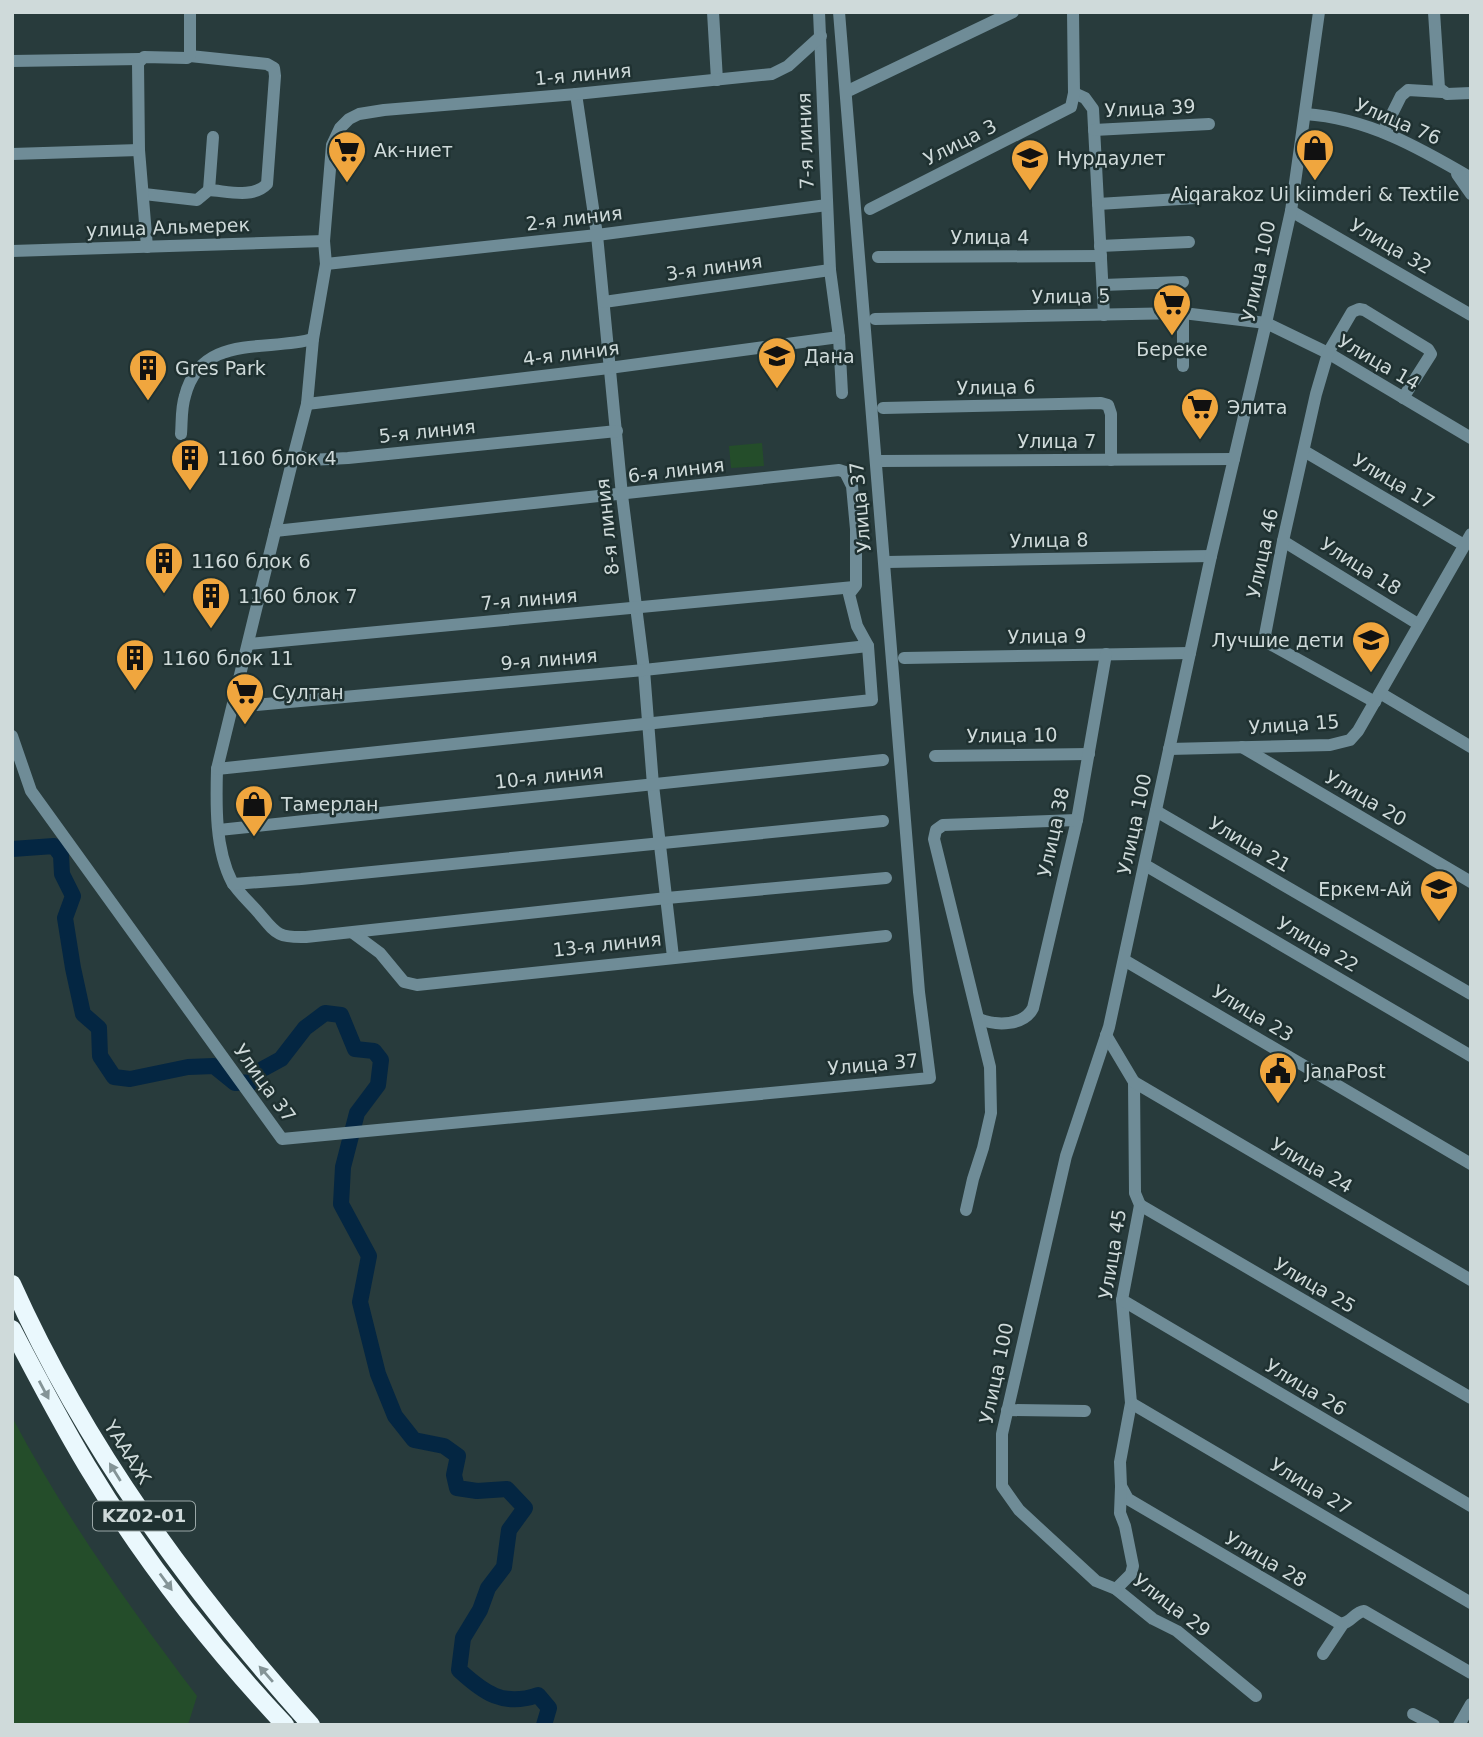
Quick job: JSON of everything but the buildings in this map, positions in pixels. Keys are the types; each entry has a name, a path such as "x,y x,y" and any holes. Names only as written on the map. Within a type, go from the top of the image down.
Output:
{"highway":[{"name":"ҮАААЖ","path":"12,1284 78,1412 162,1543 239,1643 311,1725"},
{"name":"KZ02-01","path":"12,1329 86,1465 140,1547 234,1669 285,1725"}],"street":[{"path":"190,12 190,56"},
{"path":"713,12 716,80"},
{"name":"7-я линия","path":"819,12 830,270 839,337 842,393"},
{"name":"Улица 37","path":"12,736 31,791 282,1139 930,1078 919,992 839,12"},
{"path":"850,89 1013,12"},
{"path":"1073,12 1074,93 1085,98 1091,106 1094,130 1104,315"},
{"name":"Улица 100","path":"1116,1589 1096,1581 1019,1510 1002,1486 1002,1434 1066,1156 1106,1035 1124,960 1211,556 1291,211 1319,12"},
{"path":"1434,12 1439,84 1442,92"},
{"name":"1-я линия","path":"324,241 332,145 340,128 359,114 772,74 788,66 821,36"},
{"path":"12,61 190,56 267,64 274,68 267,184 261,191 253,193 209,190 197,200 144,194"},
{"path":"140,59 139,150 147,247"},
{"path":"1383,132 1401,96 1408,90 1456,95 1471,93"},
{"name":"Улица 3","path":"870,209 1068,110 1074,103 1074,93"},
{"name":"8-я линия","path":"576,94 597,235 622,495 644,670 653,785 673,957"},
{"name":"Улица 76","path":"1305,114 1334,116 1383,132 1420,147 1471,178"},
{"name":"Улица 39","path":"1094,130 1209,124"},
{"path":"209,190 213,137"},
{"path":"12,154 139,150"},
{"path":"1449,164 1465,181 1471,194"},
{"path":"1098,204 1196,198"},
{"name":"2-я линия","path":"326,264 597,235 827,205"},
{"name":"Улица 32","path":"1291,211 1471,315"},
{"path":"324,241 326,264 313,339 307,404 217,769 216,796 222,857 233,884 278,935 306,937 667,898 886,878"},
{"name":"улица Альмерек","path":"12,251 324,241"},
{"name":"Улица 4","path":"878,257 1100,251 1189,242"},
{"name":"3-я линия","path":"604,302 830,270"},
{"path":"1102,285 1183,282"},
{"name":"Улица 46","path":"1377,697 1266,640 1283,541 1316,394 1328,354 1352,312 1364,310 1429,349 1430,355 1403,398"},
{"path":"1183,313 1183,366"},
{"name":"Улица 5","path":"875,319 1183,313 1266,323"},
{"name":"Улица 14","path":"1266,323 1328,354 1471,438"},
{"name":"4-я линия","path":"307,404 839,337"},
{"path":"181,434 185,395 197,371 211,356 313,339"},
{"name":"Улица 6","path":"883,408 1101,403 1108,405 1111,414 1111,460"},
{"name":"5-я линия","path":"294,454 310,460 348,458 617,431"},
{"name":"Улица 17","path":"1304,451 1468,539"},
{"name":"Улица 7","path":"879,461 1234,459"},
{"name":"6-я линия","path":"275,531 839,470 845,472 852,486 856,529 856,585 849,594 857,626 868,646 872,701 648,722"},
{"name":"Улица 15","path":"1169,749 1342,743 1350,740 1358,731 1468,539"},
{"name":"Улица 18","path":"1283,541 1418,624"},
{"name":"Улица 8","path":"887,562 1211,556"},
{"name":"7-я линия","path":"249,644 854,587"},
{"name":"9-я линия","path":"233,707 644,670 868,646"},
{"name":"Улица 9","path":"904,658 1190,653"},
{"name":"Улица 38","path":"979,1019 990,1022 1016,1022 1028,1016 1032,1008 1077,820 1106,654"},
{"path":"1377,697 1471,747"},
{"path":"217,769 648,722"},
{"name":"Улица 20","path":"1242,747 1471,881"},
{"name":"Улица 10","path":"935,756 1089,754"},
{"name":"10-я линия","path":"219,830 883,760"},
{"name":"Улица 21","path":"1156,811 1471,994"},
{"path":"966,1210 972,1179 992,1113 990,1067 933,839 936,830 943,825 1077,820"},
{"path":"233,884 883,821"},
{"name":"Улица 22","path":"1145,865 1471,1055"},
{"name":"13-я линия","path":"353,933 380,953 404,982 410,985 886,936"},
{"name":"Улица 23","path":"1124,960 1471,1164"},
{"path":"1106,1035 1135,1082"},
{"name":"Улица 45","path":"1131,1403 1122,1300 1140,1205 1135,1193 1135,1082"},
{"name":"Улица 24","path":"1135,1082 1471,1280"},
{"name":"Улица 25","path":"1140,1205 1471,1398"},
{"name":"Улица 26","path":"1122,1300 1471,1506"},
{"path":"1121,1486 1120,1462 1131,1403"},
{"name":"Улица 27","path":"1131,1403 1471,1603"},
{"path":"1007,1410 1085,1411"},
{"name":"Улица 29","path":"1121,1486 1121,1513 1133,1566 1130,1574 1116,1589 1153,1619 1177,1631 1256,1696"},
{"name":"Улица 28","path":"1121,1486 1129,1499 1343,1624"},
{"path":"1323,1654 1343,1624 1364,1611 1471,1673"},
{"path":"1459,1725 1471,1704"},
{"path":"1413,1714 1434,1725"}],"green space":[{"path":"762,443 764,466 731,468 729,446"},
{"path":"12,1417 53,1490 99,1560 197,1696 188,1725 12,1725"}],"waterway":[{"path":"12,849 54,846 61,855 62,874 73,896 65,918 83,1014 99,1028 100,1056 114,1077 130,1079 188,1067 214,1066 235,1083 254,1082 259,1071 281,1059 305,1028 325,1013 341,1015 355,1049 374,1051 381,1060 378,1085 357,1113 343,1167 341,1204 369,1256 360,1302 378,1374 395,1416 414,1440 444,1446 458,1456 454,1475 457,1488 477,1491 507,1489 525,1508 509,1530 504,1567 488,1588 480,1610 463,1638 459,1670 495,1696 514,1699 538,1695 549,1708 544,1725"}],"place":[{"name":"Aiqarakoz Ui kiimderi & Textile","path":"1315,182"},
{"name":"Ак-ниет","path":"347,184"},
{"name":"Нурдаулет","path":"1030,192"},
{"name":"Береке","path":"1172,337"},
{"name":"Дана","path":"777,390"},
{"name":"Gres Park","path":"148,402"},
{"name":"Элита","path":"1200,441"},
{"name":"1160 блок 4","path":"190,492"},
{"name":"1160 блок 6","path":"164,595"},
{"name":"1160 блок 7","path":"211,630"},
{"name":"Лучшие дети","path":"1371,674"},
{"name":"1160 блок 11","path":"135,692"},
{"name":"Султан","path":"245,726"},
{"name":"Тамерлан","path":"254,838"},
{"name":"Еркем-Ай","path":"1439,923"},
{"name":"JanaPost","path":"1278,1105"}]}
